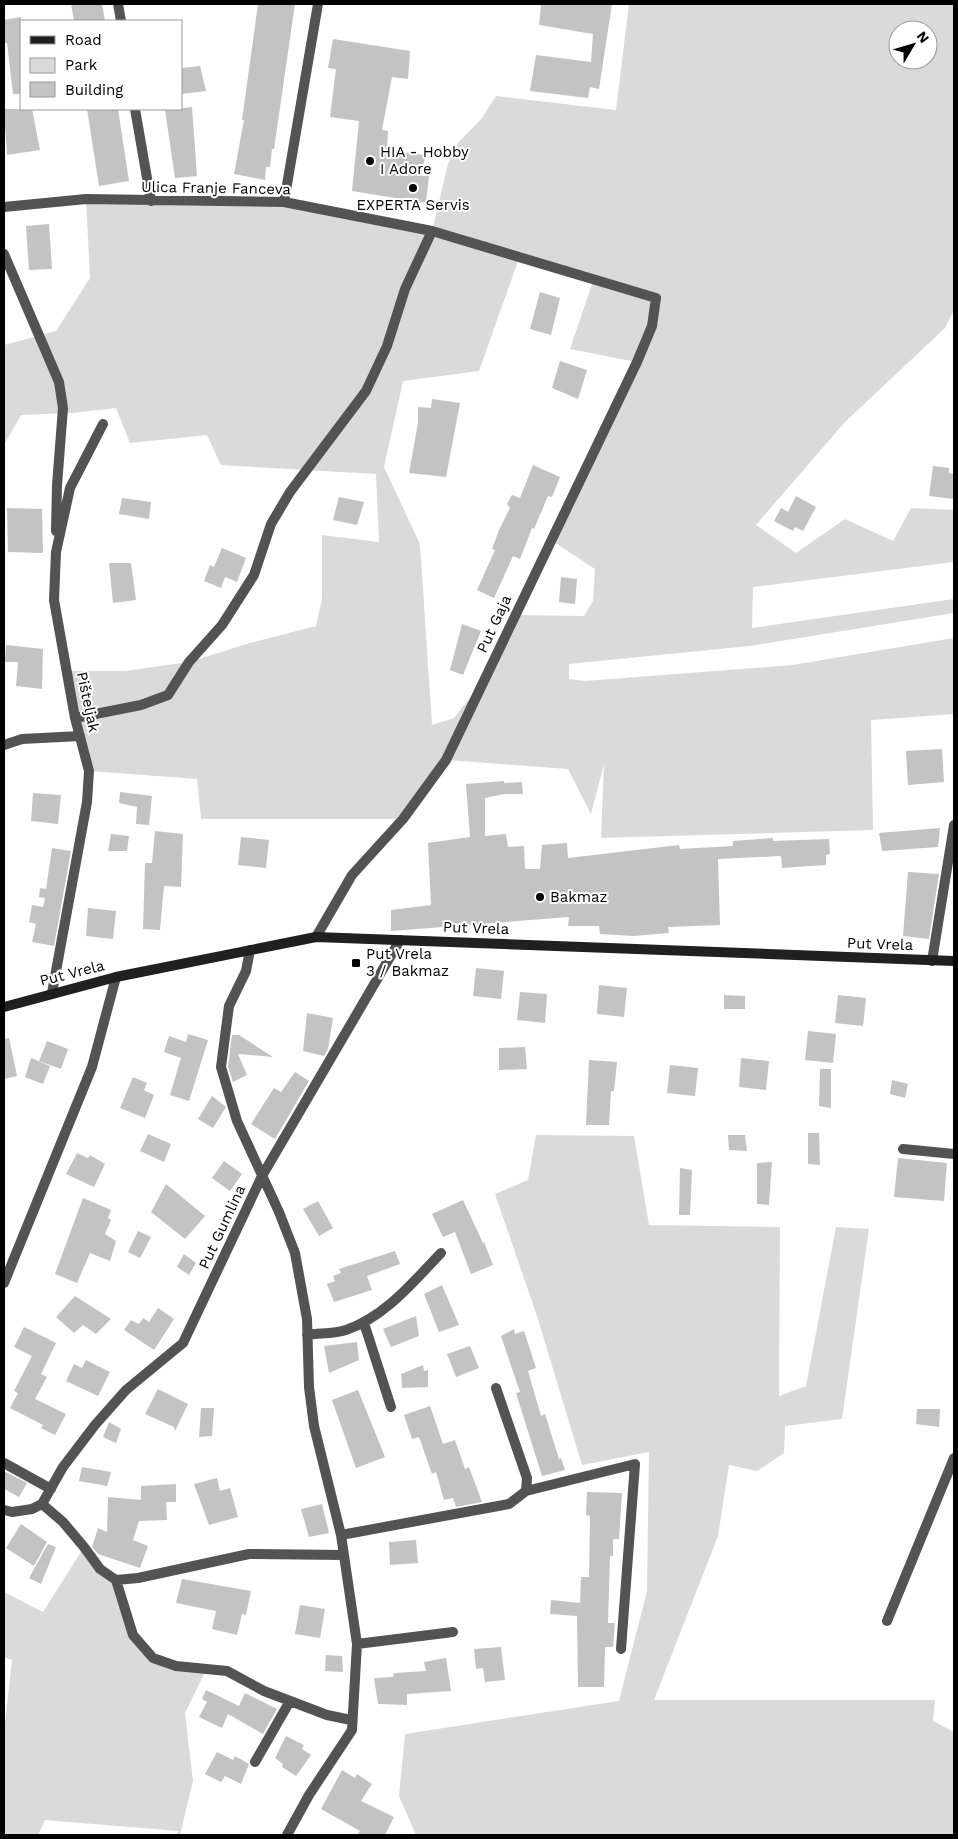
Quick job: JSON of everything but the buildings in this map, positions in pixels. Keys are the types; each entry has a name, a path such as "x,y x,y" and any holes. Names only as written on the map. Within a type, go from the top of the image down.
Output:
{"main road":[{"name":"Put Vrela","path":"4,1007 116,977 316,937 954,962"}],"street":[{"path":"118,4 121,20"},
{"path":"284,202 318,4"},
{"path":"135,110 151,201"},
{"name":"Ulica Franje Fanceva","path":"4,207 86,199 284,202 432,231 656,298"},
{"path":"75,718 141,705 168,695 189,662 222,625 254,575 271,524 285,500 366,392 387,346 405,289 432,231"},
{"path":"4,254 59,382 63,408 56,485 56,552"},
{"name":"Put Gaja","path":"316,937 352,875 403,819 446,760 636,362 652,326 656,298"},
{"name":"Pišteljak","path":"52,993 86,802 89,771 75,718 54,600 56,552 70,488 103,424"},
{"path":"4,745 22,739 80,736"},
{"path":"932,961 954,824"},
{"name":"Put Gumlina","path":"42,1504 63,1467 126,1390 183,1343 262,1176 302,1112 400,940"},
{"path":"250,950 246,971 229,1006 221,1068 237,1121 296,1253 307,1335 309,1388 314,1426 341,1535 357,1644 351,1720 352,1730 309,1795 287,1835"},
{"path":"4,1284 92,1067 116,977"},
{"path":"903,1149 954,1154"},
{"path":"307,1335 344,1331 364,1323 402,1294 441,1253"},
{"path":"364,1323 391,1407"},
{"path":"496,1388 527,1478 526,1491"},
{"path":"887,1621 954,1458"},
{"path":"4,1463 51,1489"},
{"path":"341,1535 509,1504 526,1491 635,1464 621,1649"},
{"path":"4,1510 12,1512 32,1509 42,1504 63,1522 100,1570 116,1580 138,1578 249,1554 344,1555"},
{"path":"116,1580 133,1634 153,1658 176,1666 227,1671 264,1691 328,1715 351,1720"},
{"path":"357,1644 453,1632"},
{"path":"255,1762 290,1701"}],"green space":[{"path":"629,4 954,4 954,310 945,328 844,423 756,525 796,553 845,519 893,541 911,508 954,510 954,562 753,587 752,628 954,599 954,613 750,646 569,664 569,679 585,681 793,665 954,638 954,714 871,720 873,830 601,838 604,764 591,814 568,769 447,760 403,819 201,819 197,779 89,771 66,671 125,671 189,662 250,643 316,626 322,599 322,535 379,542 376,474 221,465 207,435 130,443 116,408 72,413 21,415 4,445 4,345 56,331 90,278 86,199 284,202 432,231 448,164 458,143 482,118 496,96 616,110","holes":["518,261 593,281 570,349 636,362 551,540 595,569 593,601 584,616 515,615 486,677 454,718 432,725 420,544 384,467 403,381 479,371"]},
{"path":"536,1135 634,1136 649,1225 780,1227 779,1396 806,1386 836,1227 869,1229 842,1419 785,1426 784,1453 757,1471 729,1465 718,1536 654,1700 935,1700 933,1721 954,1732 954,1835 416,1835 399,1796 405,1734 619,1701 647,1591 649,1452 582,1465 537,1316 495,1194 528,1180"},
{"path":"84,1547 116,1580 133,1635 153,1658 206,1670 185,1713 193,1781 180,1835 177,1835 178,1831 45,1820 38,1835 4,1835 4,1731 12,1660 4,1657 4,1592 43,1612"}],"place":[{"name":"HIA - Hobby I Adore","path":"370,161"},
{"name":"EXPERTA Servis","path":"413,188"},
{"name":"Bakmaz","path":"540,897"},
{"name":"Put Vrela 3 / Bakmaz","path":"356,963"}]}
